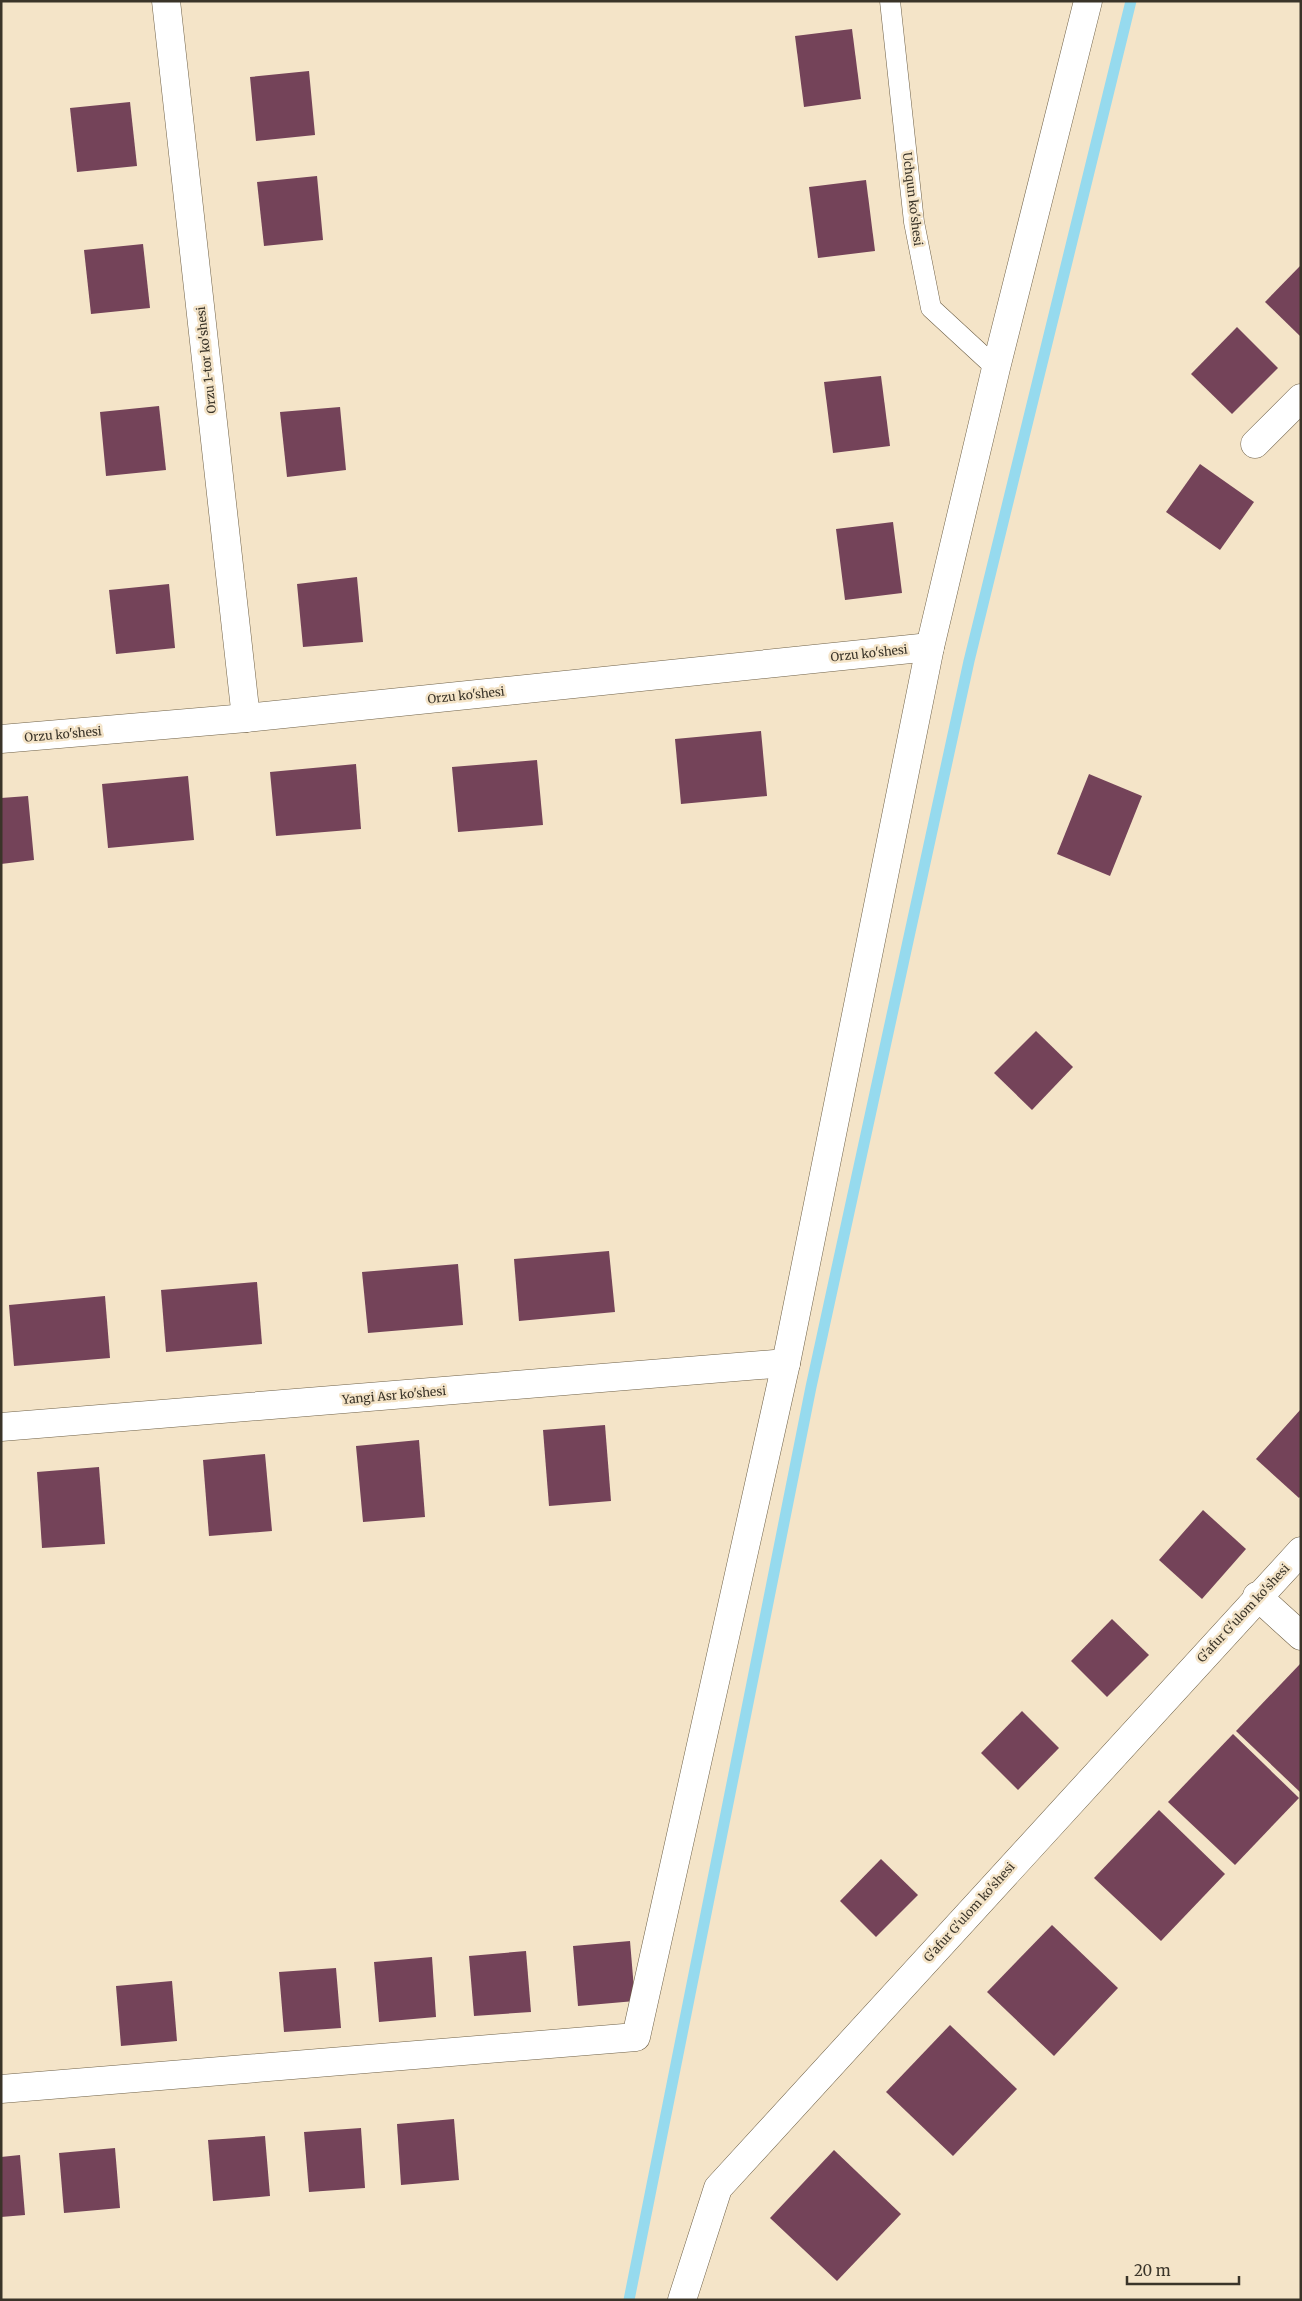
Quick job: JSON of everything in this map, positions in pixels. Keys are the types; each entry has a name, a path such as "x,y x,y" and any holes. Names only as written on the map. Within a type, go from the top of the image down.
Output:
{"street":[{"name":"Orzu 1-tor ko'shesi","path":"166,1 246,718"},
{"path":"1,2089 636,2037 786,1363 930,647 996,368 1088,1"},
{"path":"1254,444 1301,398"},
{"name":"Orzu ko'shesi","path":"1,739 246,718 930,647"},
{"name":"Yangi Asr ko'shesi","path":"1,1428 786,1363"},
{"name":"G'afur G'ulom ko'shesi","path":"682,2300 718,2188 1257,1596 1301,1551"},
{"path":"1257,1596 1301,1636"}],"lane":[{"name":"Uchqun ko'shesi","path":"890,1 914,222 931,308 996,368"}],"building":[{"path":"852,29 861,99 804,107 795,36"},
{"path":"309,71 315,135 256,141 250,77"},
{"path":"130,102 137,166 77,172 70,108"},
{"path":"317,176 323,240 264,246 257,182"},
{"path":"866,180 875,251 818,258 809,187"},
{"path":"143,244 150,308 91,314 84,250"},
{"path":"1301,265 1301,337 1265,302"},
{"path":"1237,327 1278,368 1232,414 1191,374"},
{"path":"881,376 890,446 833,453 824,382"},
{"path":"159,406 166,470 106,476 100,412"},
{"path":"340,407 346,470 287,477 280,412"},
{"path":"1200,464 1254,502 1220,550 1166,512"},
{"path":"893,522 902,593 845,600 836,529"},
{"path":"357,577 363,642 303,647 297,584"},
{"path":"169,584 175,648 116,654 109,590"},
{"path":"761,731 767,796 681,804 675,739"},
{"path":"537,760 543,825 458,832 452,767"},
{"path":"356,764 361,829 276,836 270,772"},
{"path":"1089,774 1142,796 1110,876 1057,854"},
{"path":"188,776 194,840 108,848 102,784"},
{"path":"28,796 34,860 1,864 1,798"},
{"path":"1036,1031 1073,1067 1032,1110 994,1073"},
{"path":"609,1251 615,1312 519,1321 514,1259"},
{"path":"458,1264 463,1325 368,1333 362,1272"},
{"path":"257,1282 262,1344 166,1352 161,1290"},
{"path":"105,1296 110,1358 14,1366 9,1305"},
{"path":"1301,1409 1301,1496 1299,1498 1256,1459"},
{"path":"605,1425 611,1501 549,1506 543,1430"},
{"path":"419,1440 425,1517 363,1522 356,1446"},
{"path":"265,1454 272,1531 209,1536 203,1460"},
{"path":"99,1467 105,1544 42,1548 37,1472"},
{"path":"1203,1510 1246,1549 1202,1599 1159,1560"},
{"path":"1112,1619 1149,1655 1107,1697 1071,1661"},
{"path":"1301,1663 1301,1793 1236,1731"},
{"path":"1022,1711 1059,1748 1018,1790 981,1753"},
{"path":"1233,1734 1299,1798 1235,1865 1168,1802"},
{"path":"1159,1810 1225,1874 1161,1941 1094,1878"},
{"path":"881,1859 918,1895 876,1937 840,1901"},
{"path":"1052,1925 1118,1988 1054,2056 987,1992"},
{"path":"630,1941 635,2001 578,2006 573,1946"},
{"path":"526,1951 531,2012 474,2016 469,1956"},
{"path":"432,1957 436,2017 379,2022 374,1962"},
{"path":"336,1968 341,2028 284,2032 279,1972"},
{"path":"172,1981 177,2041 121,2046 116,1986"},
{"path":"950,2025 1017,2089 953,2156 886,2092"},
{"path":"454,2119 459,2180 401,2185 397,2124"},
{"path":"361,2128 365,2188 309,2192 304,2132"},
{"path":"265,2136 270,2196 213,2201 208,2140"},
{"path":"115,2148 120,2208 64,2213 59,2153"},
{"path":"834,2150 901,2214 837,2281 770,2218"},
{"path":"20,2155 25,2215 1,2217 1,2157"}],"waterway":[{"path":"629,2300 811,1387 969,661 1131,1"}]}
